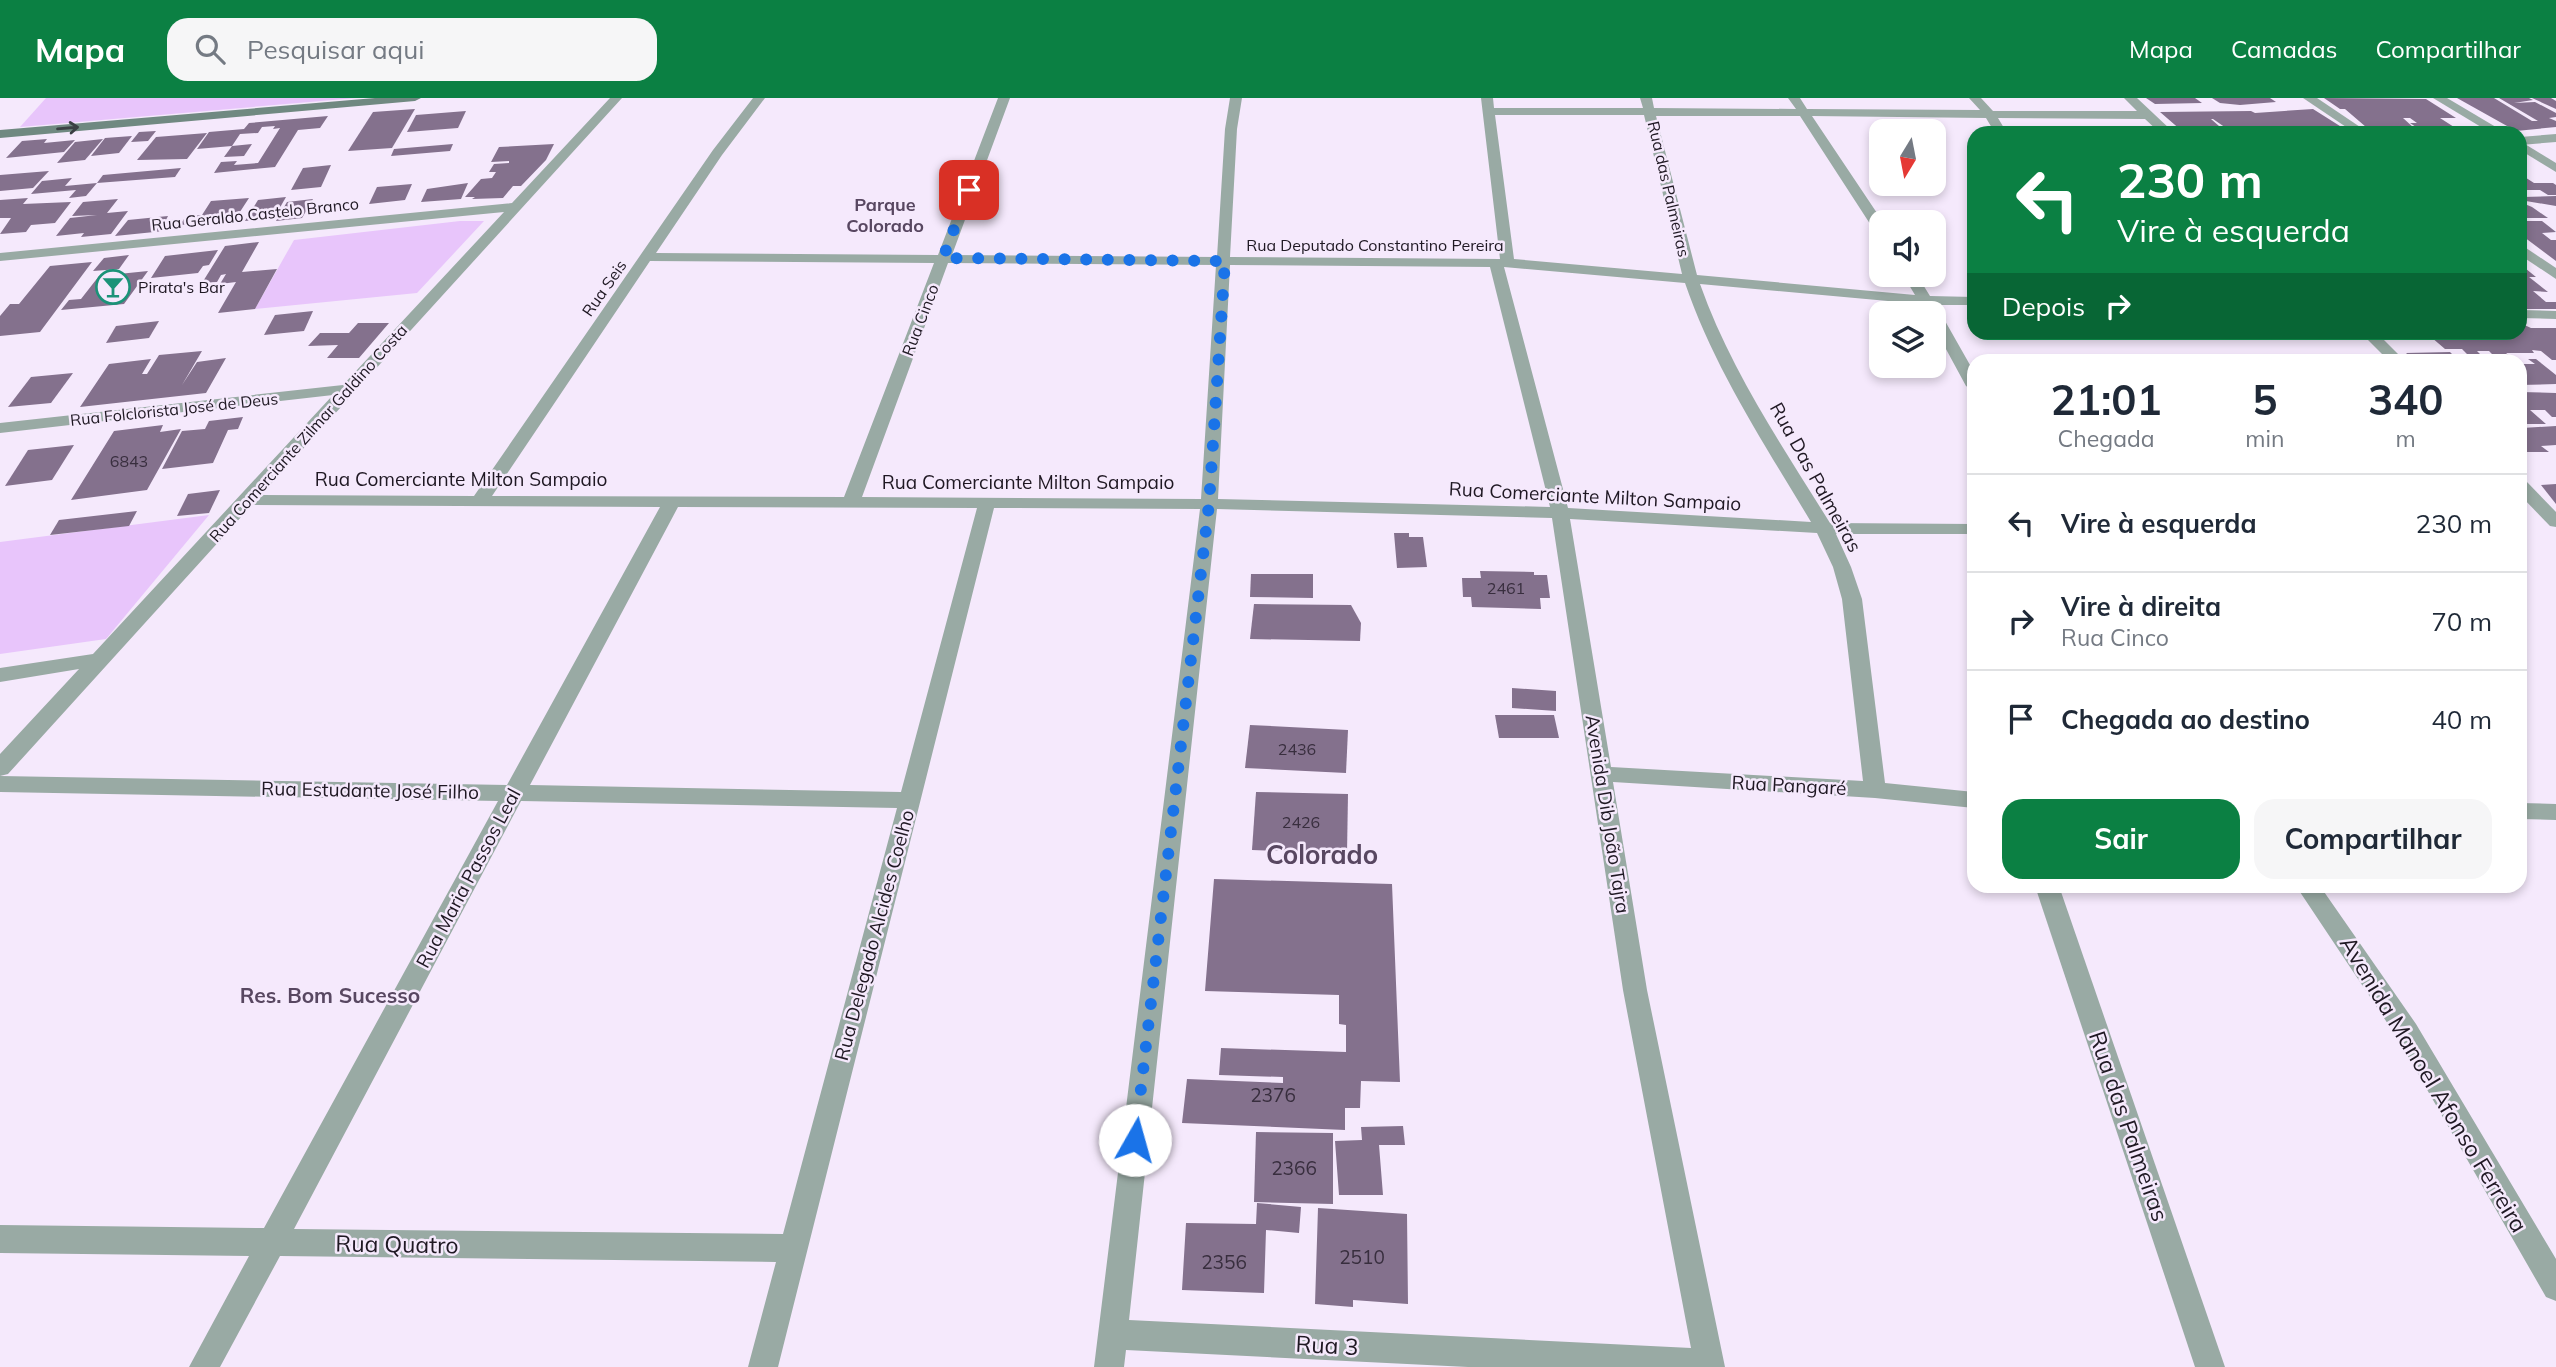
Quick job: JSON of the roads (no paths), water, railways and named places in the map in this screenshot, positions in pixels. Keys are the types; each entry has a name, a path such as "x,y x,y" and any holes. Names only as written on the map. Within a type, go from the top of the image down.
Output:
{"main road":[{"path":"1,135 415,98"}],"street":[{"name":"Rua Comerciante Zilmar Galdino Costa","path":"0,768 249,500 347,389 615,98"},
{"name":"Rua Seis","path":"480,500 717,153 758,98"},
{"name":"Rua Cinco","path":"851,502 1004,98"},
{"path":"1109,1367 1209,504 1231,129 1236,98"},
{"name":"Rua das Palmeiras","path":"1646,98 1691,280"},
{"path":"1794,98 1869,211"},
{"path":"1975,98 1997,126"},
{"path":"2130,98 2160,126"},
{"path":"2309,98 2352,126"},
{"path":"2440,98 2488,126"},
{"path":"1488,104 1651,114 2149,116"},
{"name":"Avenida Dib João Tajra","path":"1488,104 1502,263 1560,513 1635,990 1710,1365"},
{"path":"2527,146 2556,138"},
{"path":"2527,150 2556,168"},
{"name":"Rua Geraldo Castelo Branco","path":"0,257 514,207"},
{"path":"2527,253 2556,275"},
{"name":"Rua Deputado Constantino Pereira","path":"648,257 1502,263 1691,280 1869,302"},
{"name":"Rua Das Palmeiras","path":"1691,280 1706,322 1772,443 1824,528 1842,567 1852,599 1875,790"},
{"name":"Rua Deputado Constantino Pereira","path":"1946,306 1967,302"},
{"path":"2527,314 2556,315"},
{"path":"1946,336 1967,373"},
{"path":"2375,340 2390,354"},
{"name":"Rua Folclorista José de Deus","path":"0,428 347,389"},
{"path":"2527,492 2556,522"},
{"name":"Rua Comerciante Milton Sampaio","path":"249,500 1209,504 1560,513 1824,528 1967,529"},
{"name":"Rua Maria Passos Leal","path":"204,1367 672,500"},
{"name":"Rua Delegado Alcides Coelho","path":"763,1367 987,503"},
{"path":"0,675 102,659"},
{"name":"Rua Pangaré","path":"1603,774 1875,790 1967,799"},
{"name":"Rua Estudante José Filho","path":"0,784 909,800"},
{"path":"2527,811 2556,812"},
{"name":"Rua das Palmeiras","path":"2050,893 2210,1367"},
{"name":"Avenida Manoel Afonso Ferreira","path":"2313,893 2334,920 2386,1000 2556,1287"},
{"name":"Rua Quatro","path":"0,1239 793,1248"},
{"name":"Rua 3","path":"1112,1334 1710,1365"}],"place":[{"name":"Pirata's Bar","path":"113,287"}],"district":[{"name":"Parque Colorado","path":"885,214"},
{"name":"Colorado","path":"1322,854"},
{"name":"Res. Bom Sucesso","path":"330,995"}]}
